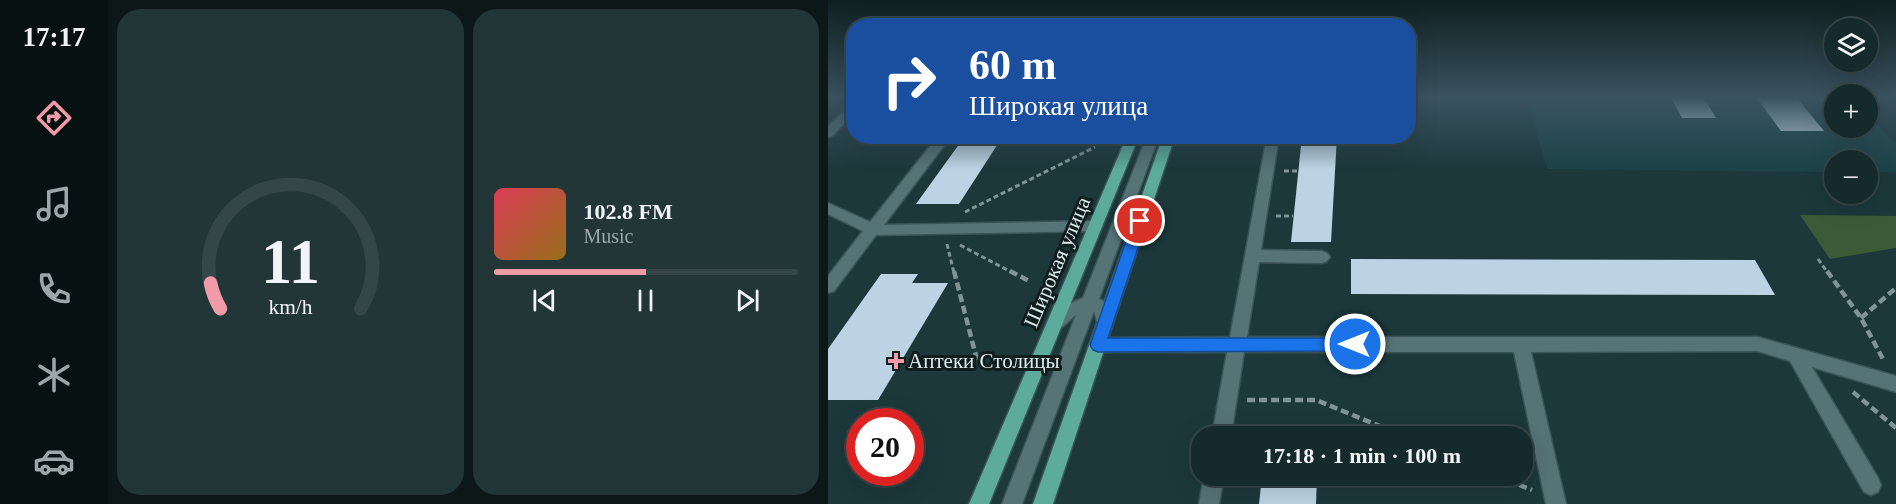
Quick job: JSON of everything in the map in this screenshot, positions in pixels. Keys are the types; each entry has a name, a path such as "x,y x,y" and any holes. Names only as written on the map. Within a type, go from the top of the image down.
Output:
{"main road":[{"name":"Широкая улица","path":"980,504 1130,144"},
{"path":"1043,504 1166,144"}],"street":[{"path":"828,133 839,122"},
{"path":"828,287 939,144"},
{"name":"Широкая улица","path":"1012,504 1150,144"},
{"path":"1223,426 1272,144"},
{"path":"828,208 873,230 1096,226"},
{"path":"1252,256 1322,256"},
{"path":"1055,324 1068,310 1089,304 1103,309 1106,324"},
{"path":"1521,344 1556,502"},
{"path":"1098,345 1758,344 1896,384"},
{"path":"1795,354 1871,485"}],"path":[{"path":"930,230 1095,147"},
{"path":"977,360 946,238 1031,282"},
{"path":"1818,259 1861,318 1886,364"},
{"path":"1861,318 1896,288"},
{"path":"1227,400 1316,400 1380,426"},
{"path":"1212,488 1236,486"},
{"path":"1520,486 1556,502"}],"shaded area":[{"path":"1533,122 1824,122 1824,138 1878,138 1878,125 1896,144 1896,172 1878,172 1878,150 1824,150 1824,172 1547,169"}],"green space":[{"path":"1800,215 1896,216 1896,248 1830,259"}],"building":[{"path":"1774,122 1816,122 1824,131 1781,131"},
{"path":"959,144 998,144 959,204 916,204"},
{"path":"1301,144 1337,144 1331,242 1291,242"},
{"path":"1351,259 1755,260 1775,295 1351,294"},
{"path":"881,274 918,274 912,283 948,283 878,400 828,400 828,349"},
{"path":"1261,486 1317,486 1316,504 1259,504"}],"place":[{"name":"Аптеки Столицы","path":"896,361"}],"route":[{"path":"1140,221 1098,345 1355,344"}]}
